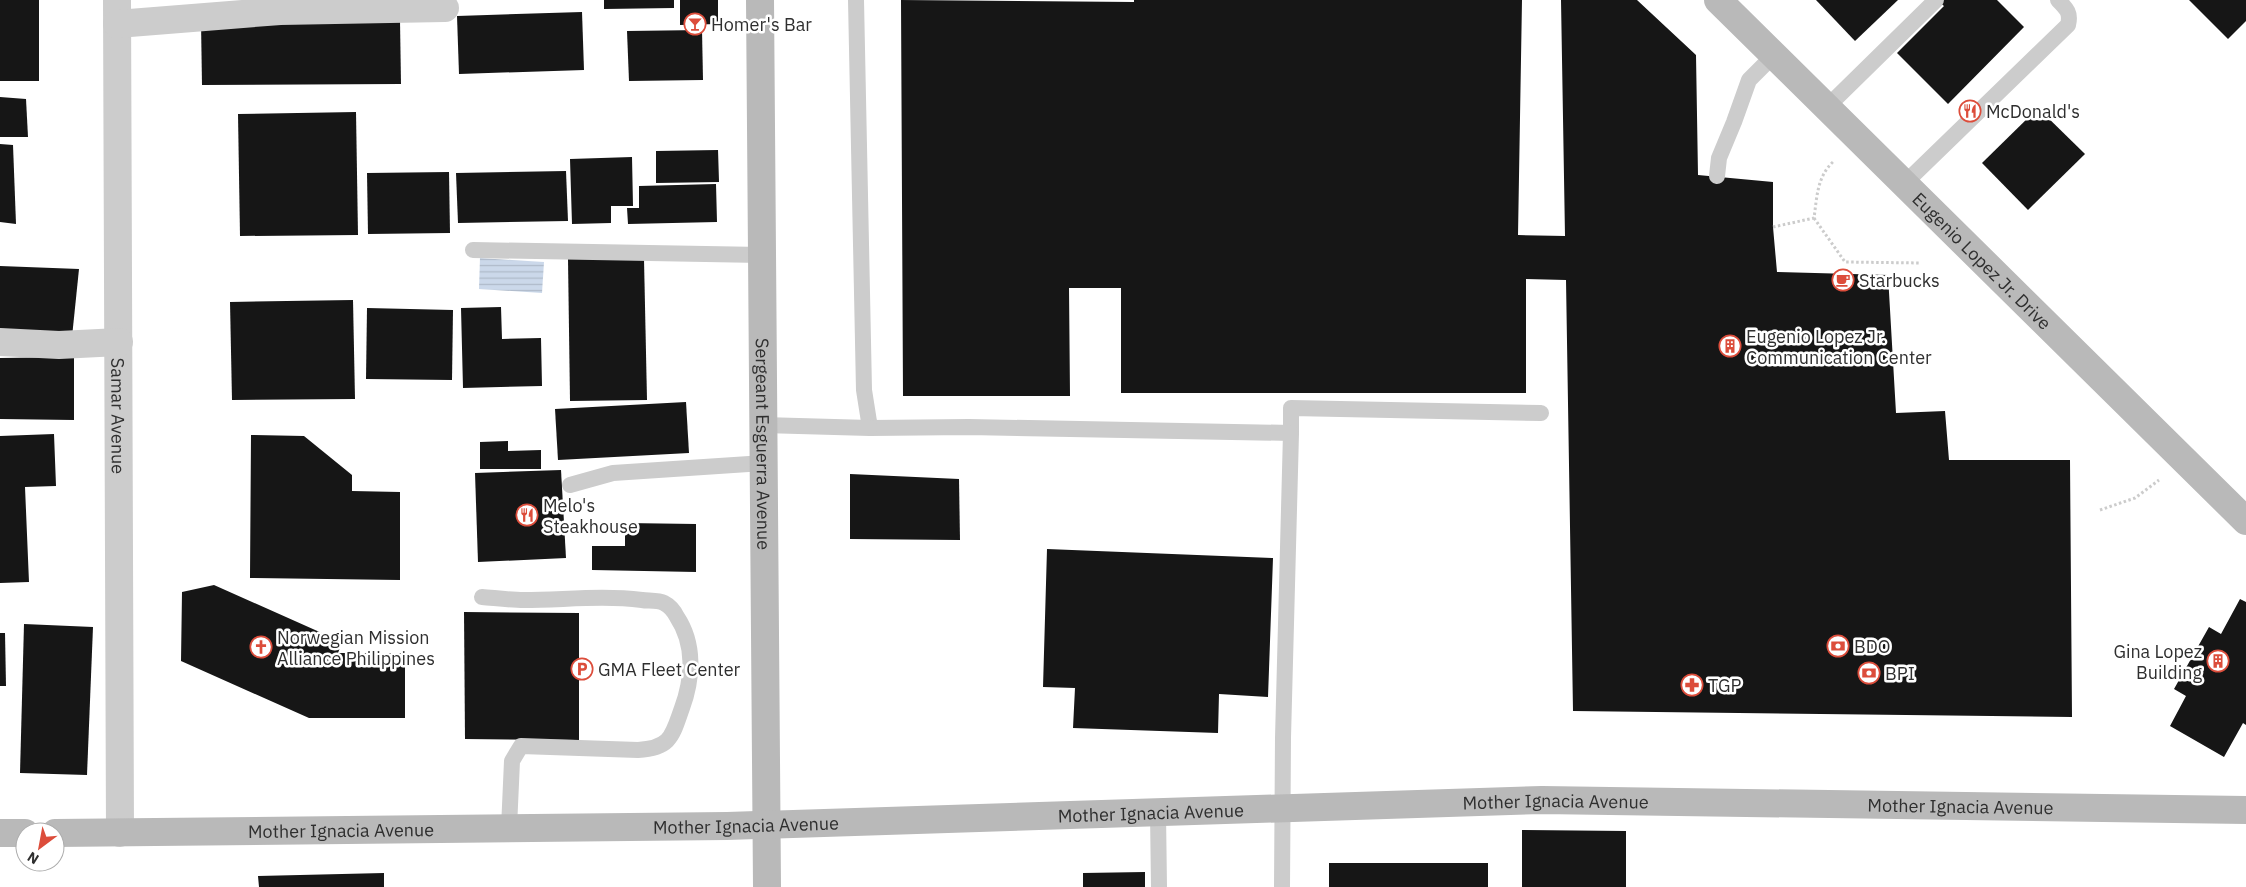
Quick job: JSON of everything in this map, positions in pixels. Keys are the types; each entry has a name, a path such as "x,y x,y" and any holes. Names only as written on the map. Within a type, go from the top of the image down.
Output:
{"street":[{"name":"Sergeant Esguerra Avenue","path":"760,0 767,887"},
{"name":"Eugenio Lopez Jr. Drive","path":"1718,0 2246,521"},
{"path":"117,12 445,8"},
{"name":"Samar Avenue","path":"117,12 120,833"},
{"path":"0,342 59,345 119,342"},
{"name":"Mother Ignacia Avenue","path":"65,833 767,824 1542,800 2246,810"},
{"path":"0,833 15,833"}],"lane":[{"path":"856,0 864,390 870,428"},
{"path":"1827,107 1936,0"},
{"path":"1905,183 2068,25 2070,16 2068,10 2058,0"},
{"path":"1717,176 1719,158 1749,80 1774,56"},
{"path":"473,250 762,255"},
{"path":"1282,887 1283,738 1291,408 1541,413"},
{"path":"764,425 1291,433"},
{"path":"570,485 613,473 765,463"},
{"path":"482,597 524,600 577,597 626,598 664,602 673,610 681,622 690,644 691,671 683,706 669,741 653,749 638,750 521,746 512,761 509,828"},
{"path":"1158,813 1159,887"}],"path":[{"path":"1859,138 1826,168 1818,187 1814,218 1845,262 1921,263"},
{"path":"1773,227 1814,218"},
{"path":"2100,510 2134,498 2151,486"}],"water":[{"path":"480,258 544,262 542,293 479,289"}],"building":[{"path":"0,0 39,0 39,81 0,81"},
{"path":"604,0 674,0 674,8 604,9"},
{"path":"680,0 718,0 718,24 680,25"},
{"path":"901,0 1134,2 1134,0 1522,0 1518,235 1565,236 1561,0 1637,0 1696,55 1698,175 1773,182 1773,227 1777,272 1888,275 1896,413 1945,411 1949,460 2070,460 2072,717 1573,711 1566,280 1526,279 1526,393 1121,393 1121,288 1069,288 1070,396 903,396"},
{"path":"1816,0 1898,0 1855,41"},
{"path":"1937,0 1997,0 2024,27 1948,104 1897,53 1944,6"},
{"path":"2189,0 2246,0 2246,21 2228,39"},
{"path":"582,12 584,70 459,74 457,16"},
{"path":"400,21 401,84 202,85 201,22"},
{"path":"702,30 703,80 629,81 627,31"},
{"path":"0,97 26,99 28,137 0,137"},
{"path":"2038,108 2085,154 2028,210 1982,163"},
{"path":"356,112 358,235 240,236 238,114"},
{"path":"0,144 13,145 16,224 0,222"},
{"path":"718,150 719,182 656,183 656,151"},
{"path":"632,157 633,206 611,206 611,223 572,224 570,159"},
{"path":"566,171 568,221 458,223 456,173"},
{"path":"449,172 450,233 368,234 367,173"},
{"path":"716,184 717,222 628,224 627,208 639,208 639,186"},
{"path":"568,259 644,259 647,400 570,401"},
{"path":"0,266 79,269 72,337 0,334"},
{"path":"353,300 355,399 232,400 230,302"},
{"path":"501,307 502,339 541,338 542,386 463,388 461,308"},
{"path":"367,308 453,310 452,380 366,379"},
{"path":"74,357 74,420 0,419 0,358"},
{"path":"686,402 689,453 558,460 555,409"},
{"path":"54,434 56,486 25,487 29,582 0,583 0,436"},
{"path":"251,435 304,436 352,475 352,491 400,492 400,580 250,578"},
{"path":"508,441 508,451 541,450 541,469 480,469 480,442"},
{"path":"561,470 566,558 478,562 475,473"},
{"path":"850,474 959,479 960,540 850,539"},
{"path":"625,523 696,524 696,572 592,570 592,546 625,546"},
{"path":"1047,549 1273,558 1268,697 1219,694 1218,733 1073,728 1075,688 1043,687"},
{"name":"Norwegian Mission Alliance Philippines","path":"214,585 342,642 338,653 405,653 405,718 309,718 181,661 182,592"},
{"name":"Gina Lopez Building","path":"2240,599 2246,602 2246,725 2243,723 2224,757 2170,726 2186,696 2174,689 2209,627 2221,634"},
{"path":"464,612 579,613 579,740 465,739"},
{"path":"24,624 93,627 87,775 20,773"},
{"path":"0,633 5,633 6,686 0,686"},
{"path":"1522,830 1626,831 1626,887 1522,887"},
{"path":"1329,863 1488,863 1488,887 1329,887"},
{"path":"1145,872 1145,887 1083,887 1083,873"},
{"path":"384,873 384,887 259,887 258,876"}],"place":[{"name":"Homer's Bar","path":"695,24"},
{"name":"McDonald's","path":"1970,111"},
{"name":"Starbucks","path":"1843,280"},
{"name":"Eugenio Lopez Jr. Communication Center","path":"1730,346"},
{"name":"Melo's Steakhouse","path":"527,515"},
{"name":"BDO","path":"1838,646"},
{"name":"Norwegian Mission Alliance Philippines","path":"261,647"},
{"name":"Gina Lopez Building","path":"2218,661"},
{"name":"GMA Fleet Center","path":"582,669"},
{"name":"BPI","path":"1869,673"},
{"name":"TGP","path":"1692,685"}]}
